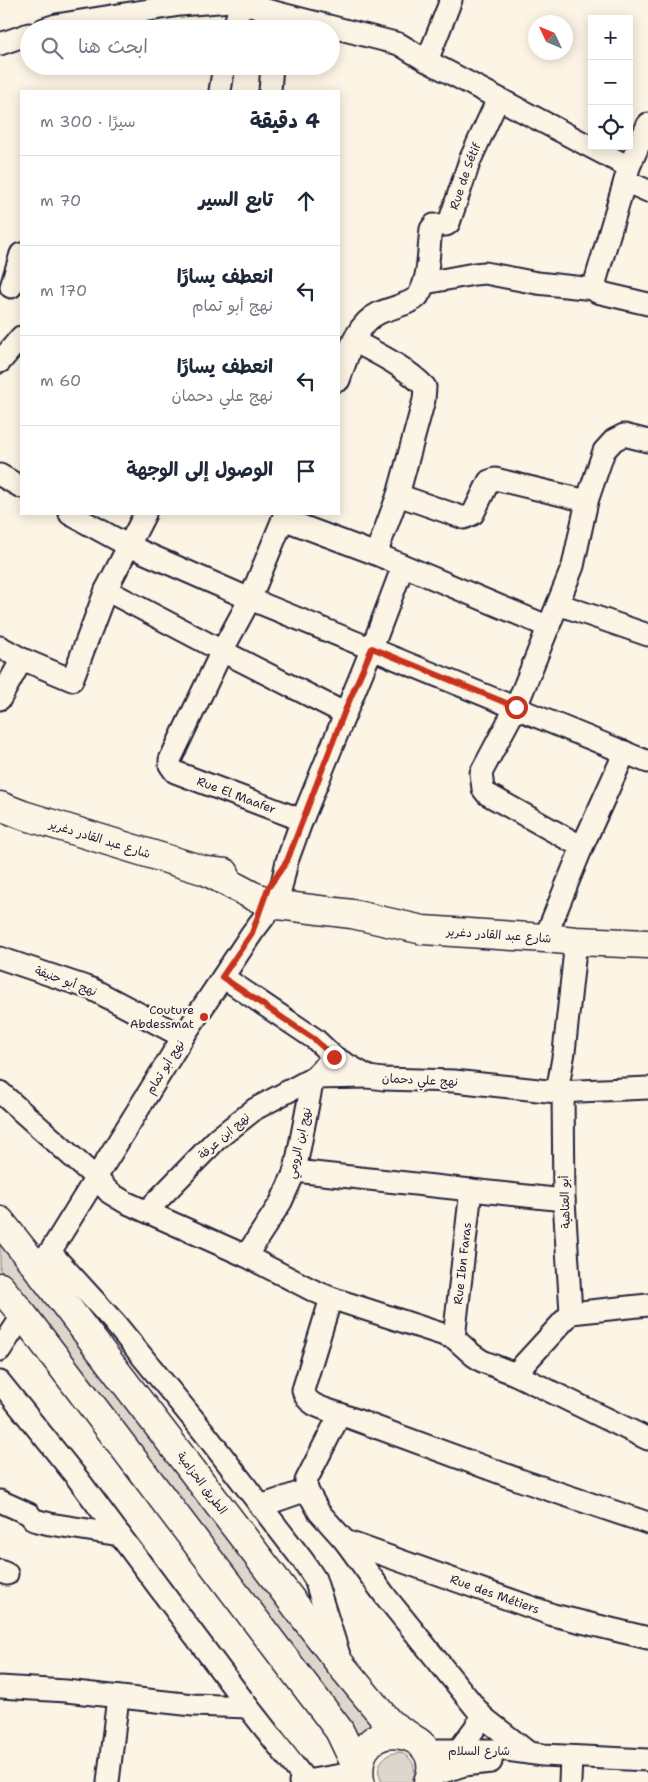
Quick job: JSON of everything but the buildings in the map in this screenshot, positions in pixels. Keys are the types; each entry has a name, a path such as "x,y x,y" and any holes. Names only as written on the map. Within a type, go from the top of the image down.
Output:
{"main road":[{"name":"شارع عبد القادر دغرير","path":"8,811 206,871 221,881 423,930 648,944"},
{"name":"الطريق الحزامية","path":"0,1221 42,1258 344,1669 389,1722 415,1740 429,1758 431,1780"},
{"path":"0,1288 23,1315 339,1730 359,1777"},
{"path":"359,1777 360,1758 375,1739 387,1734 399,1734 415,1740"}],"street":[{"path":"427,61 451,0"},
{"path":"89,20 180,6 230,1 309,20"},
{"path":"236,20 240,4"},
{"path":"340,28 399,44 627,174 648,192"},
{"path":"0,44 20,37"},
{"path":"220,90 223,75"},
{"path":"270,90 271,75"},
{"name":"Rue de Sétif","path":"420,291 431,229 434,225 446,225 449,223 470,160 498,99"},
{"path":"595,291 627,174 648,124"},
{"path":"11,287 20,257"},
{"path":"340,373 360,329 368,320 420,291 474,274 485,274 595,291 648,304"},
{"path":"0,362 20,338"},
{"path":"354,341 398,366 418,379 425,387 424,400 398,495 376,554"},
{"path":"582,847 487,794 483,789 481,773 516,707 573,566 587,501 604,452 610,444 624,435 648,441"},
{"path":"0,475 20,486"},
{"path":"398,495 464,518 468,518 473,514 489,481 495,479 587,501"},
{"path":"72,515 129,546 250,599 648,762"},
{"path":"0,648 72,680 106,590 144,515"},
{"path":"222,651 250,599 284,517 549,627"},
{"name":"نهج أبو تمام","path":"42,1258 96,1178 222,977 252,933 287,861 403,566"},
{"path":"106,590 344,713"},
{"path":"558,604 648,635"},
{"name":"Rue El Maafer","path":"222,651 170,760 171,769 302,820"},
{"path":"0,698 22,659"},
{"path":"545,938 582,847 625,752"},
{"name":"أبو العتاهية","path":"571,1313 560,1091 576,941"},
{"name":"نهج أبو حنيفة","path":"0,958 92,989 184,1037"},
{"name":"نهج علي دحمان","path":"222,977 314,1039 334,1057 369,1077 454,1081 560,1091 648,1088"},
{"path":"313,1078 334,1057"},
{"path":"313,1078 369,1077"},
{"name":"نهج ابن الرومي","path":"246,1256 281,1202 294,1171 313,1078"},
{"name":"نهج ابن عرفة","path":"147,1211 217,1139 255,1109 313,1078"},
{"path":"0,1092 96,1178 110,1193 125,1202 246,1256 331,1298 454,1338 482,1361 514,1374 648,1439"},
{"path":"294,1171 564,1200"},
{"name":"Rue Ibn Faras","path":"454,1338 470,1190"},
{"path":"42,1258 120,1329 203,1431 304,1562 314,1579 344,1669"},
{"path":"331,1298 303,1390 304,1397 309,1402 520,1480 648,1523"},
{"path":"514,1374 571,1313 648,1305"},
{"path":"0,1350 23,1315"},
{"path":"0,1382 78,1479 248,1707 308,1781 359,1777"},
{"path":"340,1414 306,1481 307,1490 319,1512 345,1541 389,1601 483,1717 536,1754"},
{"path":"261,1506 307,1490"},
{"path":"0,1501 29,1514 34,1520 120,1535"},
{"name":"Rue des Métiers","path":"345,1541 553,1615 648,1638"},
{"path":"0,1687 66,1691 193,1705 248,1707"},
{"path":"108,1782 118,1697"},
{"path":"458,1751 483,1717"},
{"name":"شارع السلام","path":"415,1740 426,1750 507,1750 571,1757 648,1760"},
{"name":"شارع السلام","path":"431,1780 464,1766 536,1754"},
{"path":"570,1782 571,1757"}],"shaded area":[{"path":"0,1237 377,1728 361,1740 0,1270"},
{"path":"400,1752 405,1754 413,1764 414,1773 411,1782 382,1782 379,1776 381,1761 389,1755"}],"place":[{"name":"Couture Abdessmat","path":"204,1017"}],"route":[{"path":"334,1057 314,1039 222,977 252,933 266,892 287,861 344,713 372,648 516,707"}]}
